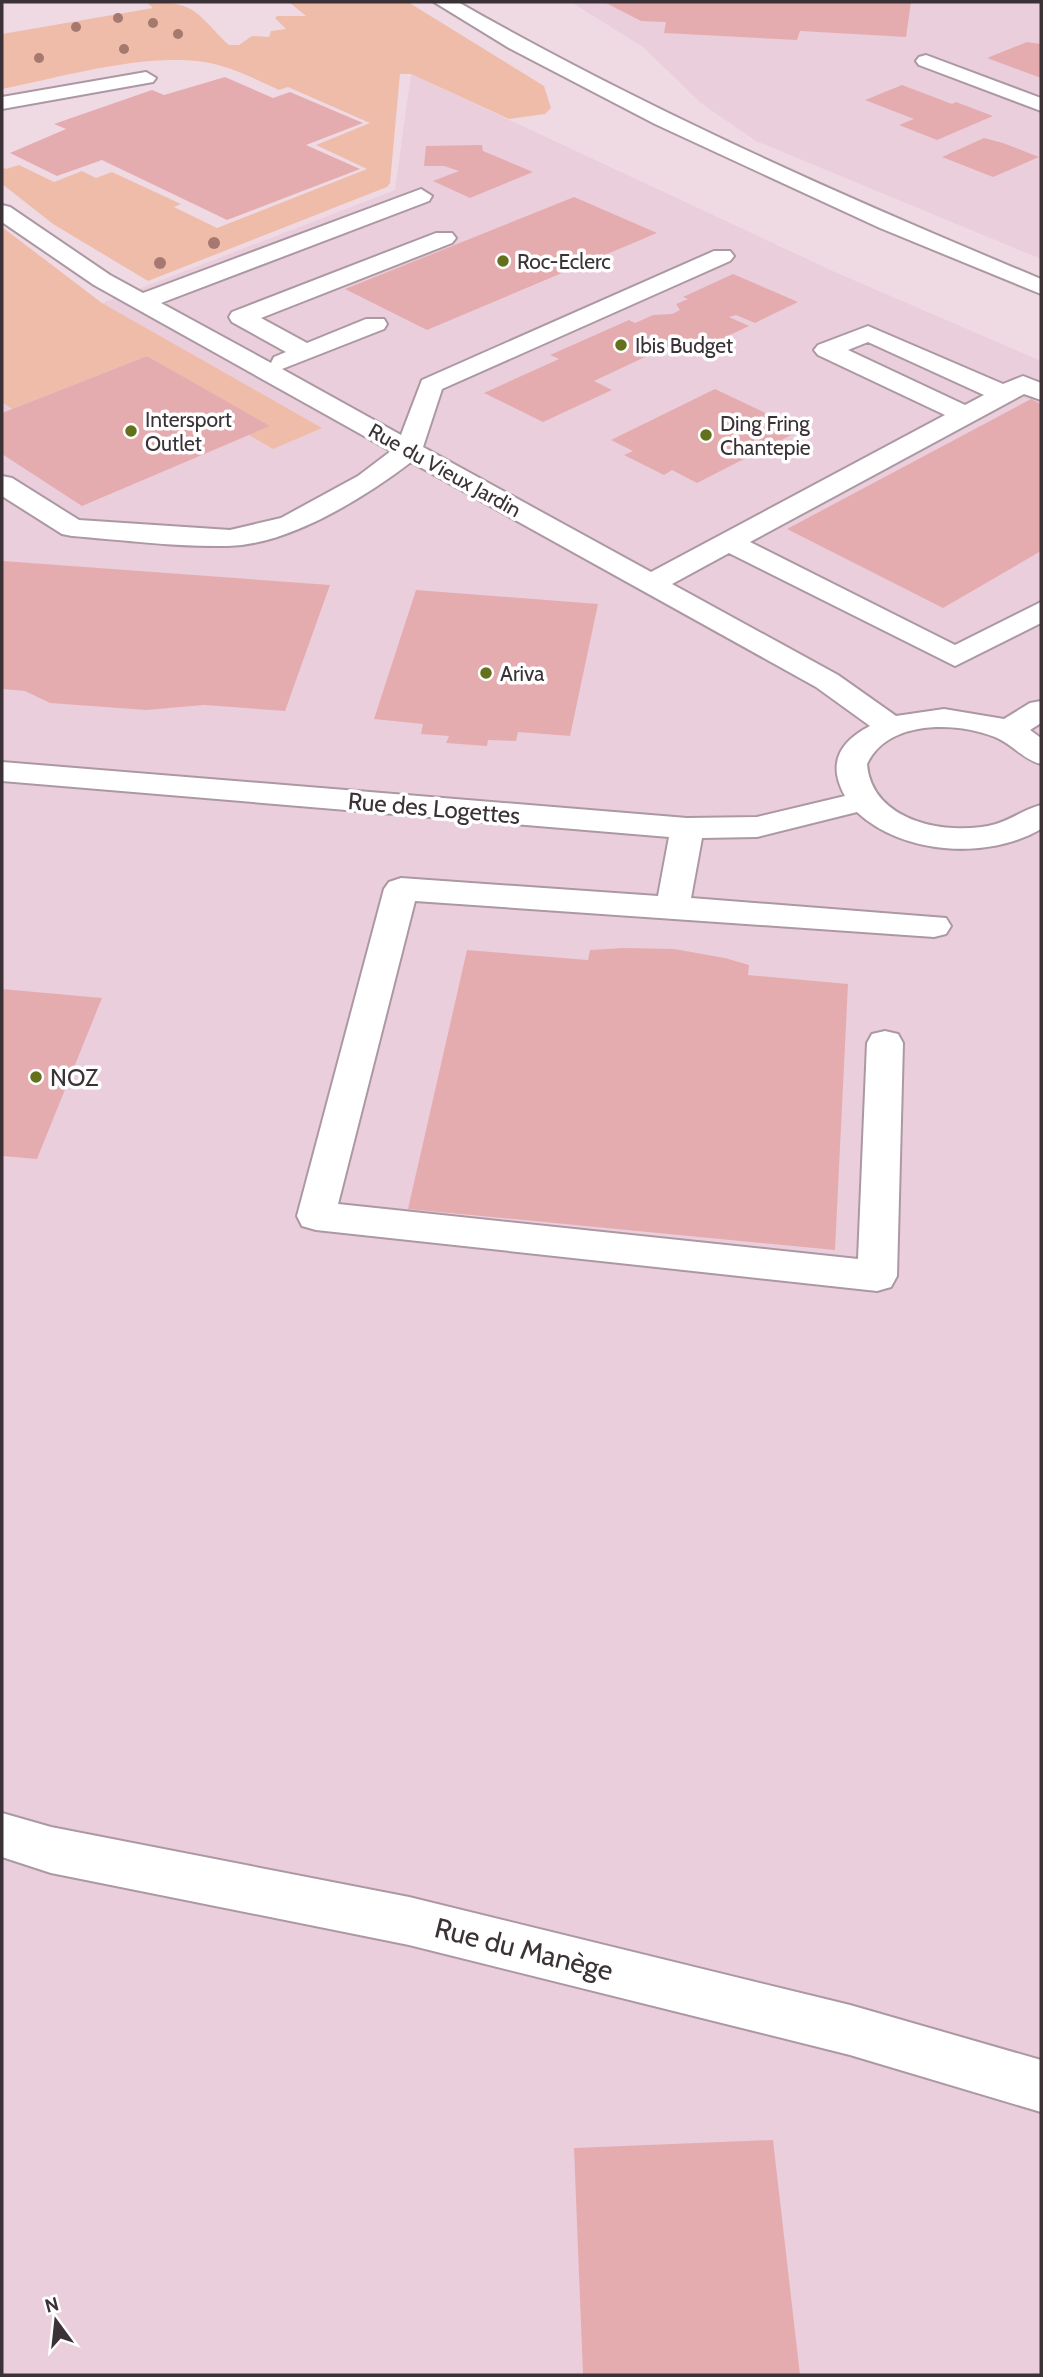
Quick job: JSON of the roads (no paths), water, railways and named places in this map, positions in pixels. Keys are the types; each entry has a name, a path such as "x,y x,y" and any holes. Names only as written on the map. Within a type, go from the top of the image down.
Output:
{"street":[{"path":"444,2 500,35 738,156 1041,287"},
{"path":"926,61 1041,106"},
{"path":"2,103 146,78"},
{"path":"142,302 421,196"},
{"name":"Rue du Vieux Jardin","path":"2,212 43,243 142,302 827,681 891,726"},
{"path":"306,353 241,317 444,237"},
{"path":"2,484 72,528 230,538 290,524 368,482 409,450 431,385 722,256"},
{"path":"265,370 374,324"},
{"path":"966,415 827,350 868,332 1003,394"},
{"path":"650,584 1023,384 1041,392"},
{"path":"729,542 955,657 1041,611"},
{"path":"1007,731 1041,710"},
{"path":"1041,755 1007,731 960,719 936,717 891,726 873,734 861,745 853,759 850,773 864,802 903,826 954,838 1006,833 1028,825 1041,815"},
{"name":"Rue des Logettes","path":"2,772 687,828 757,827 864,802"},
{"path":"673,907 687,828"},
{"path":"885,1043 877,1276 316,1216 401,888 934,926"},
{"name":"Rue du Manège","path":"2,1835 51,1850 409,1921 850,2030 1041,2086"}],"place":[{"name":"Roc-Eclerc","path":"503,261"},
{"name":"Ibis Budget","path":"621,345"},
{"name":"Intersport Outlet","path":"131,431"},
{"name":"Ding Fring Chantepie","path":"706,435"},
{"name":"Ariva","path":"486,673"},
{"name":"NOZ","path":"36,1077"}]}
